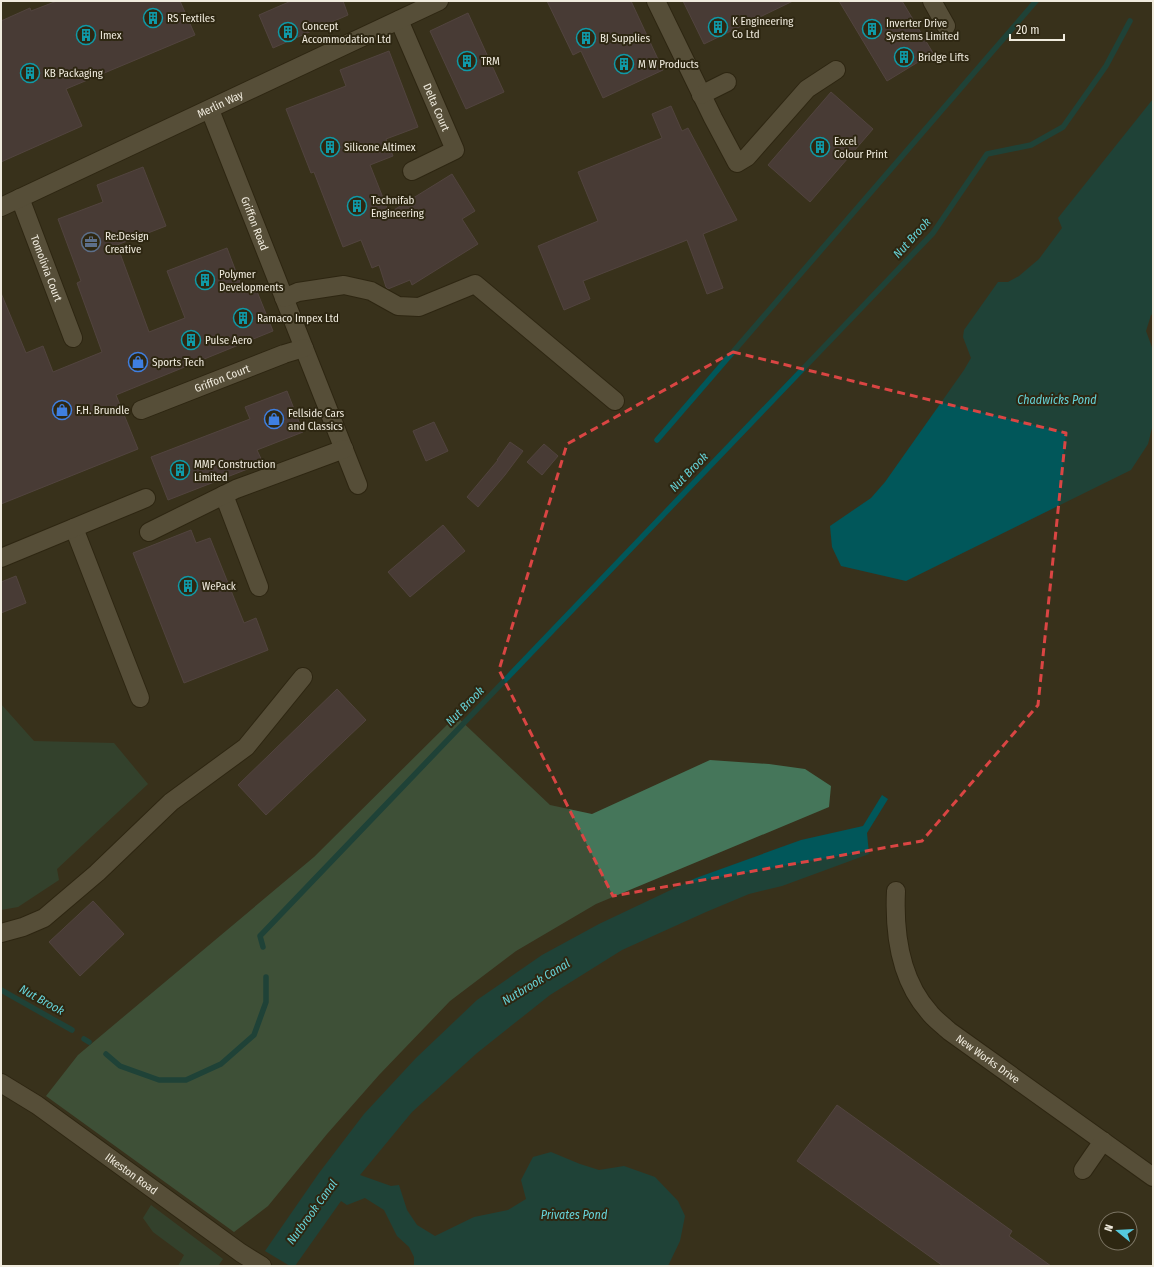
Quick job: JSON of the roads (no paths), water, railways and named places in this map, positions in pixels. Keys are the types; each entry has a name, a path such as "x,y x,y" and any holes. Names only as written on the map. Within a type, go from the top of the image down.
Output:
{"street":[{"name":"Merlin Way","path":"1,207 439,1"},
{"path":"656,1 701,95 737,163 746,157 807,89 836,70"},
{"path":"932,1 946,26"},
{"name":"Delta Court","path":"399,20 455,150 412,171"},
{"path":"701,95 727,82"},
{"name":"Griffon Road","path":"210,110 358,485"},
{"name":"Tomolivia Court","path":"20,198 73,338"},
{"path":"284,298 298,292 344,285 371,292 398,306 419,307 475,284 615,401"},
{"name":"Griffon Court","path":"141,410 284,354 304,348"},
{"path":"149,532 236,489 344,449"},
{"path":"224,495 259,587"},
{"path":"1,558 146,498"},
{"path":"74,528 140,698"},
{"path":"1,933 23,927 44,918 97,873 171,802 246,747 303,677"},
{"name":"New Works Drive","path":"896,891 895,914 898,945 904,966 918,996 929,1013 949,1031 1153,1177"},
{"name":"Ilkeston Road","path":"1,1083 37,1105 262,1266"},
{"path":"1083,1170 1103,1141"}],"water":[{"name":"Chadwicks Pond","path":"1153,99 1153,314 1151,315 1146,331 1153,350 1153,424 1148,444 1131,470 906,581 841,566 832,547 830,526 871,498 885,482 971,358 963,337 964,330 998,282 1008,282 1019,276 1039,259 1062,228 1058,218"},
{"path":"882,795 888,799 867,833 869,854 782,886 749,894 706,912 622,950 550,995 477,1053 412,1112 360,1175 391,1186 399,1185 407,1210 417,1225 435,1236 474,1217 508,1210 526,1199 521,1180 533,1157 551,1152 599,1170 624,1166 655,1177 678,1201 685,1216 680,1241 668,1266 414,1266 414,1257 409,1247 397,1236 384,1210 365,1198 347,1205 341,1201 295,1266 290,1266 265,1251 319,1173 364,1114 416,1058 477,1000 542,955 599,924 696,878 801,840 863,826"}],"waterway":[{"path":"657,440 1036,1"},
{"name":"Nut Brook","path":"263,947 260,936 933,233 987,154 1031,145 1063,127 1106,66 1130,21"},
{"name":"Nut Brook","path":"106,1054 120,1066 159,1080 186,1080 221,1064 254,1035 266,1002 266,977"},
{"name":"Nut Brook","path":"1,990 72,1030"},
{"name":"Nut Brook","path":"84,1039 89,1042"}],"place":[{"name":"RS Textiles","path":"153,18"},
{"name":"K Engineering Co Ltd","path":"718,27"},
{"name":"Inverter Drive Systems Limited","path":"872,29"},
{"name":"Concept Accommodation Ltd","path":"288,32"},
{"name":"Imex","path":"86,35"},
{"name":"BJ Supplies","path":"586,38"},
{"name":"Bridge Lifts","path":"904,57"},
{"name":"TRM","path":"467,61"},
{"name":"M W Products","path":"624,64"},
{"name":"KB Packaging","path":"30,73"},
{"name":"Silicone Altimex","path":"330,147"},
{"name":"Excel Colour Print","path":"820,147"},
{"name":"Technifab Engineering","path":"357,206"},
{"name":"Re:Design Creative","path":"91,242"},
{"name":"Polymer Developments","path":"205,280"},
{"name":"Ramaco Impex Ltd","path":"243,318"},
{"name":"Pulse Aero","path":"191,340"},
{"name":"Sports Tech","path":"138,362"},
{"name":"F.H. Brundle","path":"62,410"},
{"name":"Fellside Cars and Classics","path":"274,419"},
{"name":"MMP Construction Limited","path":"180,470"},
{"name":"WePack","path":"188,586"}],"water label":[{"name":"Nutbrook Canal","path":"536,982"},
{"name":"Nutbrook Canal","path":"312,1212"},
{"name":"Privates Pond","path":"574,1215"}]}
